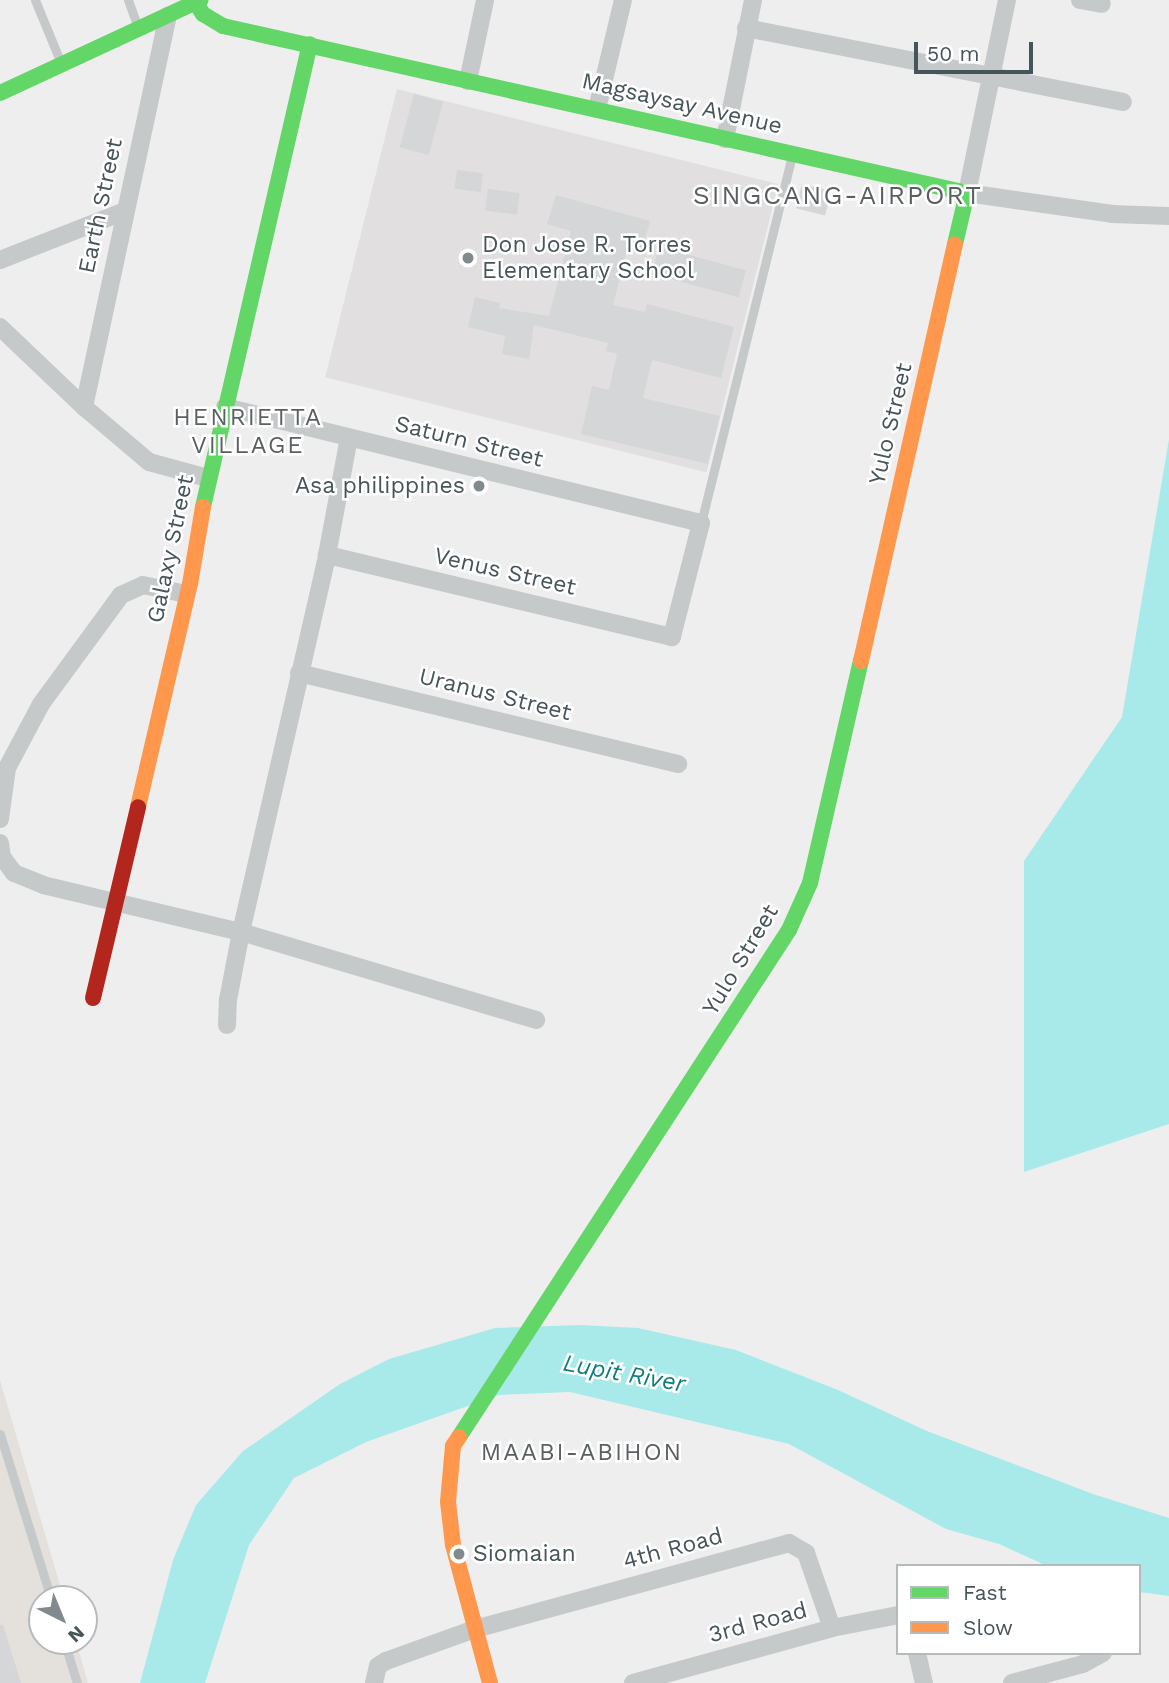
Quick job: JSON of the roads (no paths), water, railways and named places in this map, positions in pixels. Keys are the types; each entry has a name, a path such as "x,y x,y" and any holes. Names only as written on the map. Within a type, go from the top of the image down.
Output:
{"street":[{"path":"468,81 485,0"},
{"path":"597,109 623,0"},
{"path":"725,139 753,0"},
{"path":"967,193 1007,0"},
{"path":"1080,0 1102,4"},
{"path":"0,93 198,1"},
{"name":"Magsaysay Avenue","path":"198,1 203,14 223,26 792,155 967,193 1112,214 1169,216"},
{"name":"Earth Street","path":"83,407 168,16"},
{"path":"746,28 1123,102"},
{"name":"Galaxy Street","path":"93,999 186,594 208,478 310,44"},
{"name":"Yulo Street","path":"490,1683 453,1545 448,1502 453,1446 465,1423 533,1319 676,1109 789,930 810,883 967,193"},
{"path":"0,260 125,211"},
{"path":"0,327 83,407 149,462 208,478"},
{"name":"Saturn Street","path":"225,407 701,523"},
{"path":"227,1025 241,932 327,555 349,438"},
{"name":"Venus Street","path":"327,555 672,638 701,523"},
{"path":"0,819 7,768 41,704 121,595 142,585 186,594"},
{"name":"Uranus Street","path":"299,673 678,764"},
{"path":"1,850 14,873 43,885 241,932 536,1020"},
{"name":"4th Road","path":"374,1683 378,1666 386,1661 475,1629 789,1543 806,1553 832,1628"},
{"name":"3rd Road","path":"633,1683 832,1628 896,1615"},
{"path":"917,1655 924,1683"},
{"path":"1012,1683 1083,1664 1099,1655"}],"lane":[{"path":"34,0 61,63"},
{"path":"128,0 138,28"},
{"path":"701,523 792,155"},
{"path":"0,1434 47,1585"},
{"path":"68,1655 77,1683"}],"water":[{"path":"1169,439 1169,1124 1024,1172 1024,861 1122,717"},
{"name":"Lupit River","path":"580,1325 638,1328 736,1350 838,1390 927,1431 1093,1494 1169,1518 1169,1596 1141,1592 1141,1564 1043,1564 999,1544 946,1529 789,1444 570,1392 499,1395 366,1442 294,1478 249,1545 205,1683 140,1683 173,1560 196,1505 243,1451 340,1384 389,1359 495,1328"}],"place":[{"name":"Don Jose R. Torres Elementary School","path":"468,258"},
{"name":"Asa philippines","path":"479,486"},
{"name":"Siomaian","path":"459,1554"}],"district":[{"name":"SINGCANG-AIRPORT","path":"838,196"},
{"name":"HENRIETTA VILLAGE","path":"248,432"},
{"name":"MAABI-ABIHON","path":"582,1453"}]}
